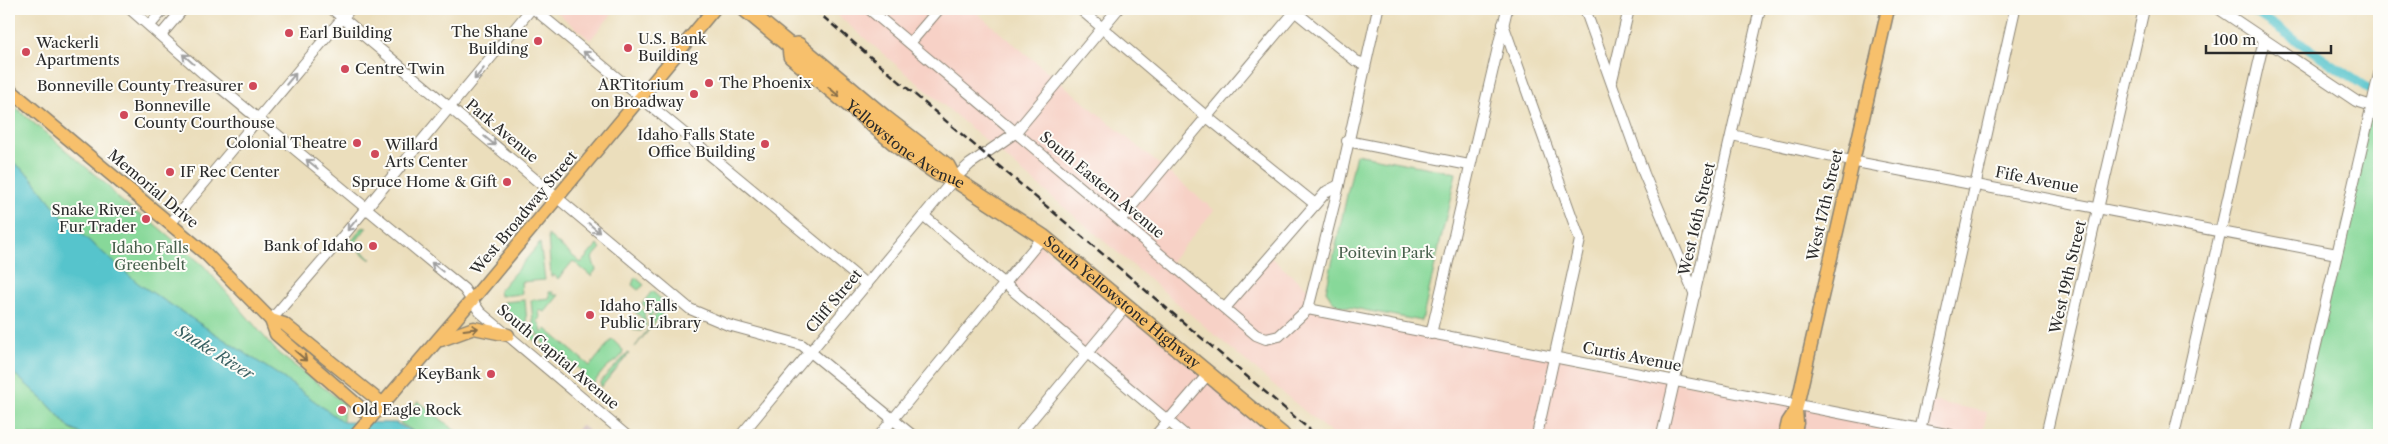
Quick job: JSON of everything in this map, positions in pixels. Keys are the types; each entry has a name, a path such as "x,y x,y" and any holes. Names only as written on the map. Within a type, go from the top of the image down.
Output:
{"highway":[{"name":"Yellowstone Avenue","path":"745,9 790,46 791,56 894,144 952,182"},
{"name":"South Yellowstone Highway","path":"952,182 1043,237 1282,435"}],"main road":[{"name":"West Broadway Street","path":"356,435 472,300 714,9"},
{"name":"West 17th Street","path":"1794,435 1797,423 1796,408 1888,9"},
{"name":"Memorial Drive","path":"9,89 210,259 271,320 276,334 369,420"},
{"name":"Memorial Drive","path":"271,320 284,324 383,404"},
{"path":"436,342 474,328 508,335"},
{"name":"West 17th Street","path":"1784,435 1788,422 1796,408"}],"street":[{"name":"South Capital Avenue","path":"130,9 258,119 464,289 480,312 626,435"},
{"path":"150,25 164,9"},
{"path":"161,35 183,9"},
{"name":"Park Avenue","path":"332,9 698,314 728,325 798,344 811,351 912,435"},
{"path":"170,224 350,9"},
{"path":"271,320 532,9 867,285"},
{"name":"South Eastern Avenue","path":"869,9 1015,133 1121,219 1260,338 1279,336 1308,309"},
{"path":"910,43 939,9"},
{"path":"1080,9 1315,204"},
{"name":"Cliff Street","path":"740,435 952,182 970,164 1015,133 1118,9"},
{"path":"1308,309 1339,184 1347,141 1378,9"},
{"path":"1431,334 1507,9"},
{"path":"1585,9 1644,174 1695,295"},
{"path":"1612,81 1629,9"},
{"name":"West 16th Street","path":"1662,435 1760,9"},
{"path":"1920,432 2015,9"},
{"name":"West 19th Street","path":"2046,435 2144,9"},
{"path":"2219,9 2356,101 2373,102"},
{"path":"1121,219 1295,10 1356,61 1365,64"},
{"path":"1503,24 1580,240 1537,435"},
{"path":"2174,435 2264,40"},
{"path":"2294,435 2379,74"},
{"name":"Fife Avenue","path":"1732,135 1852,162 2337,254"},
{"path":"1347,141 1469,165"},
{"path":"1225,308 1315,204 1327,191 1339,184"},
{"path":"924,216 1185,435"},
{"path":"880,435 1006,285 1043,237"},
{"path":"1019,435 1127,305"},
{"name":"Curtis Avenue","path":"1308,309 1674,380 1796,408 1920,432 1951,435"},
{"path":"1156,435 1209,373"}],"shaded area":[{"path":"553,9 616,9 590,40"},
{"path":"830,9 972,9 1214,210 1171,262 1225,307 1269,256 1304,286 1313,290 1308,309 1920,429 1927,400 1987,412 1982,435 1333,435"},
{"path":"1039,244 1124,311 1273,435 1185,435 1006,285"},
{"path":"581,425 594,435 573,435"}],"green space":[{"path":"2373,99 2379,104 2379,435 2295,435"},
{"name":"Idaho Falls Greenbelt","path":"9,102 107,185 118,198 135,212 151,221 204,266 279,354 344,403 343,422 283,378 139,284 64,219 31,177 9,158"},
{"name":"Poitevin Park","path":"1356,154 1456,173 1422,321 1338,305 1326,291"},
{"path":"367,227 354,244 371,259 350,243 362,228"},
{"path":"548,235 581,263 597,245 601,248 592,258 596,270 591,276 573,261 558,279 554,275 551,277"},
{"path":"540,243 545,280 521,282 522,294 500,296 499,291"},
{"path":"635,277 644,285 638,290 632,285"},
{"path":"652,291 663,301 649,318 648,310 642,304"},
{"path":"549,292 553,292 553,295 559,295 545,312 539,310 540,318 537,321 540,324 542,333 546,329 590,366 612,339 623,350 619,358 606,368 592,385 583,378 583,372 561,354 555,354 542,342 541,337 534,331 531,300 550,298"},
{"path":"525,300 526,325 518,323 505,312 504,302"},
{"path":"663,306 668,306 635,347 649,328 649,323"},
{"path":"639,307 644,311 646,326 641,331 633,330 643,319 635,312"},
{"path":"517,326 524,326 537,337 538,343"},
{"path":"629,354 601,387 600,382"},
{"path":"9,369 47,403 70,429 84,435 9,435"},
{"path":"418,401 461,435 419,435 400,423"}],"water":[{"name":"Snake River","path":"9,158 31,177 64,219 139,284 283,378 343,422 396,423 419,435 84,435 71,429 47,403 9,369"}],"waterway":[{"path":"2250,9 2379,96"}],"railway":[{"path":"814,9 1316,435"}],"place":[{"name":"Earl Building","path":"289,33"},
{"name":"The Shane Building","path":"538,41"},
{"name":"U.S. Bank Building","path":"628,48"},
{"name":"Wackerli Apartments","path":"26,52"},
{"name":"Centre Twin","path":"345,69"},
{"name":"The Phoenix","path":"709,83"},
{"name":"Bonneville County Treasurer","path":"253,86"},
{"name":"ARTitorium on Broadway","path":"694,94"},
{"name":"Bonneville County Courthouse","path":"124,115"},
{"name":"Colonial Theatre","path":"357,143"},
{"name":"Idaho Falls State Office Building","path":"765,144"},
{"name":"Willard Arts Center","path":"375,154"},
{"name":"IF Rec Center","path":"170,172"},
{"name":"Spruce Home & Gift","path":"507,182"},
{"name":"Snake River Fur Trader","path":"146,219"},
{"name":"Bank of Idaho","path":"373,246"},
{"name":"Idaho Falls Public Library","path":"590,315"},
{"name":"KeyBank","path":"491,374"},
{"name":"Old Eagle Rock","path":"342,410"}]}
